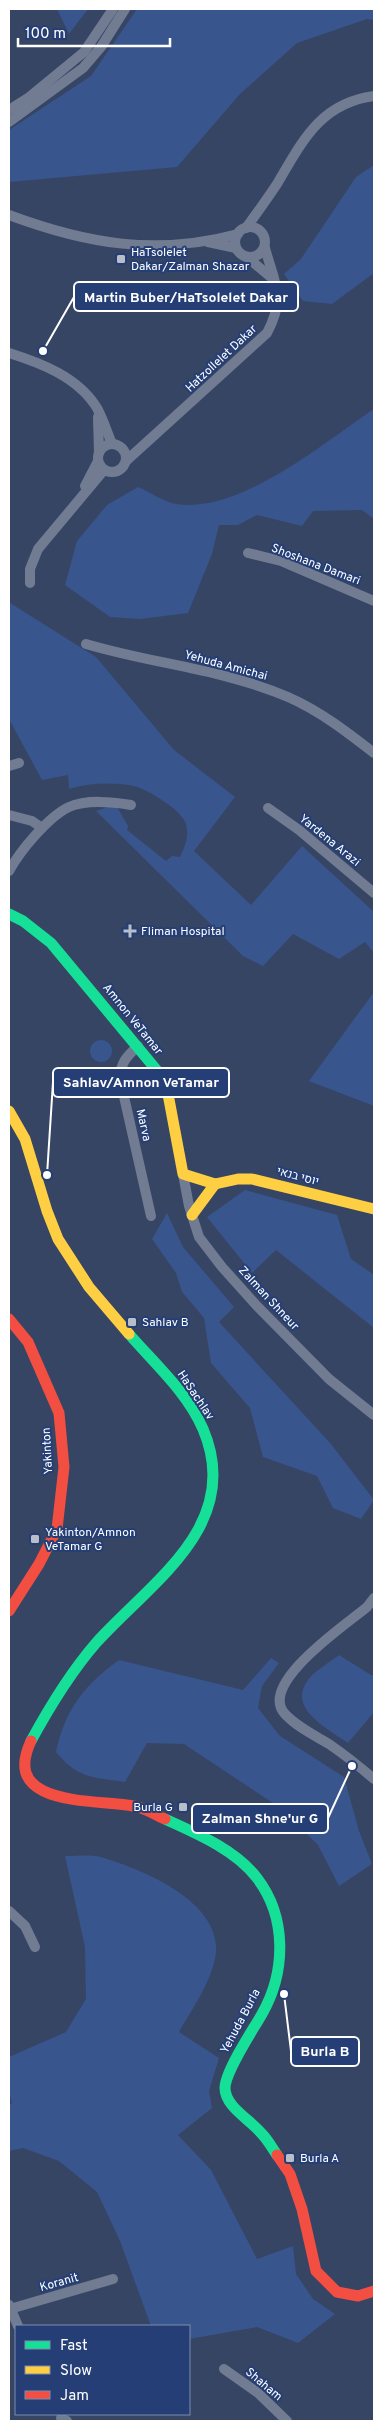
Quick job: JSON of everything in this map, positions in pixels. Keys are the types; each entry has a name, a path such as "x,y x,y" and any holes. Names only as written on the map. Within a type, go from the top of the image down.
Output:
{"street":[{"path":"9,110 28,98 78,58 113,9"},
{"path":"9,122 83,68 101,47 125,9"},
{"path":"236,248 242,231 263,206 293,154 314,126 327,114 358,98 374,96"},
{"path":"248,258 258,256 265,248 266,238 260,230 263,206"},
{"path":"9,215 84,239 114,244 172,245 207,242 242,231 260,230"},
{"path":"207,242 236,248 274,280"},
{"name":"Hatzollelet Dakar","path":"126,461 266,333 278,308 277,288 265,248"},
{"path":"9,353 36,362 70,380 88,396 97,408 116,445 126,453 126,461 119,471 111,472 104,470 98,457 97,408"},
{"name":"Hatzollelet Dakar","path":"116,445 131,446 151,439"},
{"path":"79,498 104,446 116,445"},
{"path":"30,584 30,569 35,554 79,498 104,470"},
{"name":"Shoshana Damari","path":"248,553 282,562 374,601"},
{"name":"Yehuda Amichai","path":"86,644 209,671 266,688 311,708 374,753"},
{"path":"9,766 19,762"},
{"path":"9,871 42,828 69,807 104,802 130,804"},
{"name":"Yardena Arazi","path":"268,808 299,830 374,893"},
{"path":"9,815 32,821 42,828"},
{"name":"Amnon VeTamar","path":"9,914 23,920 51,943 159,1073 166,1086 183,1174"},
{"name":"Marva","path":"138,1046 124,1060 120,1068 120,1079 151,1216"},
{"name":"HaSachlav","path":"9,1111 24,1136 45,1207 64,1251 87,1284 171,1380 194,1411 207,1436 213,1462 215,1489 211,1506 182,1553 165,1574 97,1641 52,1702 30,1742 22,1765"},
{"path":"183,1174 214,1184 192,1215"},
{"name":"Zalman Shneur","path":"183,1174 192,1215 200,1237 257,1306 329,1378 357,1399 374,1415"},
{"name":"יוסי בנאי","path":"214,1184 238,1178 252,1179 374,1209"},
{"name":"Yakinton","path":"9,1319 28,1342 59,1413 64,1468 57,1529 39,1564 9,1612"},
{"path":"357,1399 374,1406"},
{"path":"374,1598 367,1608 297,1666 285,1681 280,1704 283,1713 295,1723 329,1744 374,1779"},
{"name":"Yehuda Burla","path":"22,1765 27,1782 49,1796 136,1806 194,1832 234,1857 257,1878 276,1914 281,1947 276,1980 264,2010 228,2074 225,2088 229,2101 262,2134 290,2174 302,2209 316,2271 337,2292 358,2296 374,2291"},
{"path":"9,1911 24,1926 34,1947"},
{"name":"Koranit","path":"10,2307 114,2279"},
{"path":"10,2307 18,2325"},
{"name":"Shaham","path":"224,2368 258,2393 287,2421"}],"shaded area":[{"path":"57,9 88,9 69,34"},
{"path":"137,9 374,9 374,20 367,19 297,43 240,94 177,167 9,182 9,130 91,76"},
{"path":"374,165 374,273 332,304 303,301 284,274 301,259 356,177"},
{"path":"374,409 374,519 362,510 313,511 302,526 257,515 238,525 219,525 212,554 188,613 140,619 110,617 65,585 77,541 107,505 138,487 176,504 201,504 227,498 280,473"},
{"path":"10,603 96,657 174,750 235,797 194,851 251,905 302,846 374,912 374,953 365,942 339,959 293,934 263,966 243,956 96,811 111,806 117,807 128,826 127,830 166,861 172,856 180,857 187,837 186,824 178,813 155,796 134,786 101,784 69,789 68,775 42,780 9,719"},
{"path":"374,992 374,1106 309,1081"},
{"path":"101,1040 109,1043 112,1051 109,1059 101,1062 93,1059 90,1051 93,1043"},
{"path":"245,1190 337,1215 351,1259 374,1275 374,1328 276,1250 252,1273 207,1217"},
{"path":"167,1213 183,1247 234,1307 219,1322 331,1444 374,1500 361,1519 333,1508 317,1476 263,1457 250,1408 211,1363 204,1318 182,1292 176,1273 152,1239"},
{"path":"339,1655 374,1675 374,1712 348,1743 314,1718 303,1702 302,1693 306,1683 316,1671"},
{"path":"271,1658 279,1663 262,1686 258,1708 280,1736 344,1777 359,1831 372,1864 339,1886 318,1845 282,1809 184,1744 147,1743 125,1782 79,1772 64,1761 56,1752 65,1723 78,1700 96,1679 119,1660 243,1690"},
{"path":"65,1856 99,1857 120,1863 156,1878 189,1900 202,1913 212,1928 216,1945 213,1967 209,1979 179,2032 219,2058 209,2091 212,2108 178,2135 211,2170 257,2259 293,2246 296,2274 313,2299 335,2314 298,2343 257,2327 190,2339 190,2325 151,2325 120,2241 97,2192 59,2161 23,2148 9,2151 9,2105 12,2103 9,2092 9,2057 66,2032 86,1999 85,1947"}],"traffic: fast":[{"path":"9,914 23,921 51,943 159,1073 168,1094"},
{"path":"31,1741 61,1690 87,1654 118,1620 165,1574 186,1549 202,1523 211,1494 212,1463 203,1429 188,1403 170,1379 129,1334"},
{"path":"165,1819 215,1843 238,1859 257,1878 267,1893 274,1910 280,1945 276,1981 262,2014 240,2051 226,2081 225,2088 229,2101 264,2136 277,2155"}],"traffic: slow":[{"path":"168,1094 183,1174 215,1184 238,1179 252,1179 374,1209"},
{"path":"9,1111 25,1139 47,1211 58,1239 89,1287 129,1334"},
{"path":"192,1215 215,1184"}],"traffic: jam":[{"path":"9,1319 28,1342 59,1413 64,1467 57,1529 39,1564 9,1611"},
{"path":"31,1741 25,1762 28,1778 39,1789 56,1796 75,1800 137,1807 165,1819"},
{"path":"277,2155 290,2174 302,2209 316,2271 337,2292 358,2296 374,2291"}],"place":[{"name":"HaTsolelet Dakar/Zalman Shazar","path":"121,259"},
{"name":"Martin Buber/HaTsolelet Dakar","path":"43,351"},
{"name":"Fliman Hospital","path":"130,931"},
{"name":"Sahlav/Amnon VeTamar","path":"47,1175"},
{"name":"Sahlav B","path":"132,1322"},
{"name":"Yakinton/Amnon VeTamar G","path":"35,1539"},
{"name":"Zalman Shne'ur G","path":"352,1766"},
{"name":"Burla G","path":"183,1807"},
{"name":"Burla B","path":"284,1994"},
{"name":"Burla A","path":"290,2158"}]}
